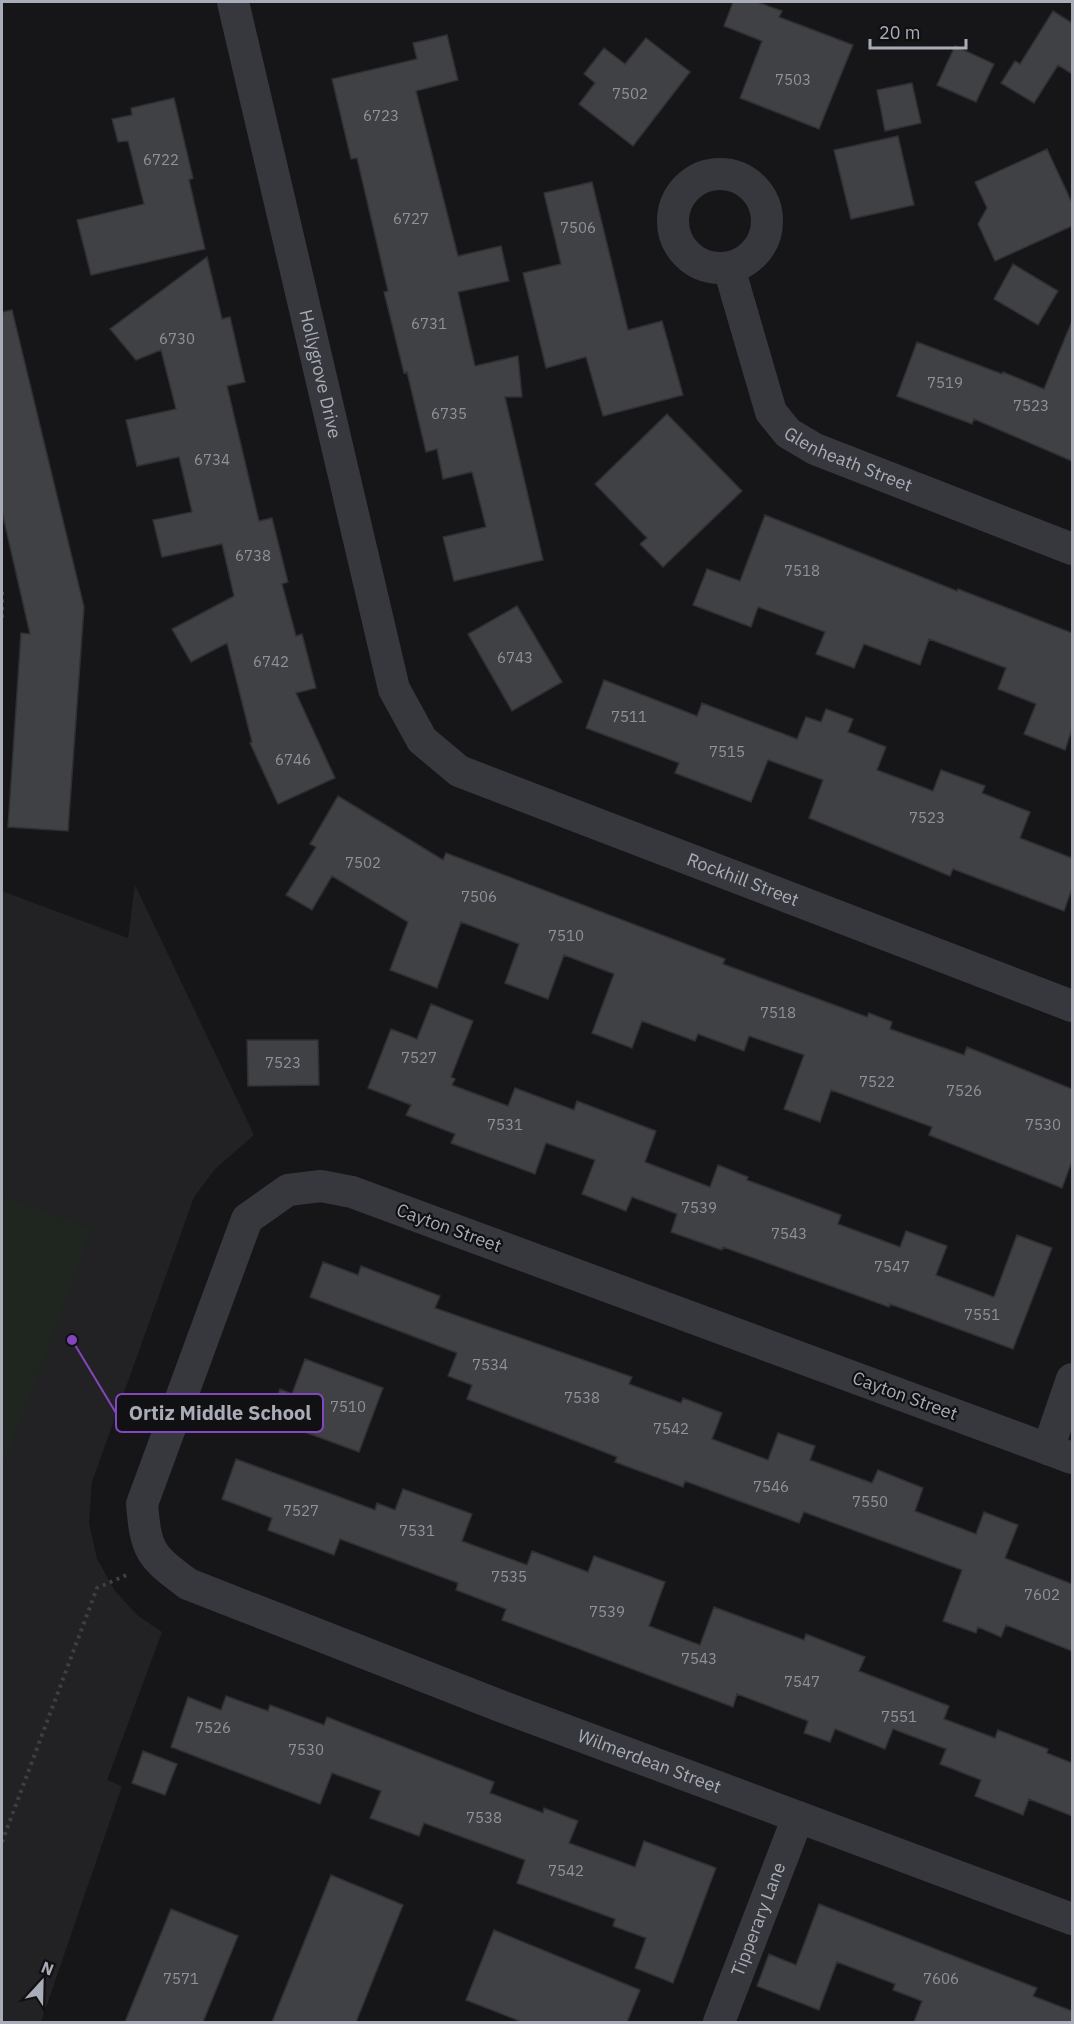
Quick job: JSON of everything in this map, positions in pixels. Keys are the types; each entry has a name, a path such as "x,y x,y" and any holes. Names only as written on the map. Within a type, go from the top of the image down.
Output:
{"street":[{"name":"Hollygrove Drive","path":"232,2 394,688 422,740"},
{"name":"Glenheath Street","path":"729,268 771,412 788,433 814,448 1072,549"},
{"name":"Rockhill Street","path":"422,740 459,771 1072,1006"},
{"name":"Cayton Street","path":"228,1600 188,1584 157,1561 145,1539 142,1504 247,1219 288,1190 321,1186 352,1192 1060,1454"},
{"path":"1060,1454 1072,1379"},
{"name":"Wilmerdean Street","path":"228,1600 503,1707 1072,1919"},
{"name":"Tipperary Lane","path":"719,2022 798,1817"}],"path":[{"path":"2,592 2,618"},
{"path":"2,1842 97,1588 157,1561"}],"shaded area":[{"path":"135,885 254,1135 215,1169 194,1197 92,1482 89,1523 97,1559 115,1591 137,1615 162,1632 107,1780 122,1786 41,2022 2,2022 2,891 128,938"},
{"path":"2,1195 92,1229 2,1470"}],"building":[{"path":"733,2 757,2 782,11 779,17 853,45 819,129 740,98 762,41 724,26"},
{"path":"1053,11 1072,23 1072,74 1058,65 1034,103 1001,83 1015,61 1020,64"},
{"path":"447,35 458,80 416,91 458,256 501,246 509,281 458,292 475,366 518,356 522,397 505,397 543,560 454,581 443,537 486,527 472,472 443,479 437,449 426,452 407,372 404,373 384,292 388,291 357,158 351,159 332,79 417,59 413,43"},
{"path":"646,38 690,72 633,146 579,104 595,83 584,74 604,48 625,64"},
{"path":"955,46 994,64 976,102 937,85"},
{"path":"912,83 921,123 885,131 877,90"},
{"path":"174,98 193,178 189,180 205,249 91,275 77,220 144,204 128,141 118,142 112,119 132,115 131,108"},
{"path":"898,136 914,205 851,219 834,150"},
{"path":"1047,149 1072,203 1072,226 995,261 978,224 987,208 975,182"},
{"path":"592,182 628,330 662,321 683,395 603,416 586,357 546,368 523,273 561,264 544,193"},
{"path":"207,257 222,319 230,317 245,382 227,386 259,521 272,518 288,582 282,584 296,636 302,634 316,688 296,693 335,778 278,804 250,743 252,742 227,643 191,662 172,629 234,596 222,544 162,557 153,520 192,512 179,457 137,466 126,420 176,409 161,350 136,360 110,329"},
{"path":"1013,264 1058,291 1038,325 994,299"},
{"path":"12,310 84,607 68,831 8,827 21,633 30,634 2,512 2,312"},
{"path":"1072,321 1072,461 974,419 972,424 897,396 917,342 1044,389"},
{"path":"667,414 742,491 663,567 640,544 647,538 595,484"},
{"path":"765,515 957,591 958,589 1072,633 1072,729 1065,750 1024,734 1036,704 998,689 1006,668 929,639 920,665 864,644 854,668 816,654 825,632 758,607 751,627 693,605 707,569 740,581"},
{"path":"517,606 562,682 512,711 468,634"},
{"path":"604,680 697,716 702,703 797,739 806,717 821,722 826,709 853,719 848,732 886,747 877,770 933,791 941,770 985,786 982,793 1030,812 1020,838 1072,858 1072,888 1064,911 953,869 950,876 809,818 823,780 768,760 751,802 675,773 679,763 586,728"},
{"path":"338,796 443,860 446,853 725,959 723,964 867,1017 869,1013 892,1022 890,1029 964,1055 967,1047 1072,1089 1072,1161 1062,1188 929,1135 932,1127 831,1090 820,1122 784,1109 804,1055 749,1036 744,1051 698,1034 695,1041 642,1021 632,1048 592,1033 614,974 564,955 548,999 505,983 519,944 461,922 437,988 390,970 408,922 332,876 312,910 286,895 316,847 310,844"},
{"path":"431,1004 473,1021 451,1077 455,1079 452,1085 508,1106 515,1088 574,1110 577,1101 656,1131 645,1162 710,1187 718,1165 748,1177 747,1180 841,1215 838,1224 900,1247 906,1231 947,1246 936,1275 994,1297 1017,1235 1052,1248 1013,1349 890,1304 889,1307 723,1247 722,1250 671,1232 677,1214 632,1197 626,1211 582,1194 595,1160 546,1143 535,1174 451,1143 455,1134 406,1115 411,1105 368,1088 391,1029 417,1039"},
{"path":"247,1040 318,1040 319,1085 248,1086"},
{"path":"323,1262 358,1275 361,1266 440,1296 435,1308 632,1377 629,1384 681,1403 683,1398 722,1413 712,1439 768,1460 778,1433 815,1446 810,1460 872,1483 878,1470 923,1488 915,1511 976,1534 984,1512 1018,1525 1005,1558 1072,1584 1072,1651 1006,1625 1001,1637 978,1627 976,1633 943,1621 962,1570 804,1512 799,1523 685,1481 683,1487 615,1462 617,1457 467,1399 472,1385 448,1376 457,1353 310,1297"},
{"path":"305,1359 383,1388 359,1452 269,1419 280,1389 292,1394"},
{"path":"236,1459 375,1510 377,1503 395,1510 403,1489 472,1514 462,1541 527,1565 532,1551 588,1572 594,1556 665,1582 649,1626 700,1645 714,1607 804,1640 806,1634 865,1657 859,1671 949,1706 944,1719 995,1738 998,1730 1048,1749 1047,1753 1072,1763 1072,1816 1029,1799 1023,1815 975,1796 981,1780 940,1764 946,1749 893,1729 885,1749 835,1729 830,1742 804,1733 808,1721 737,1694 733,1707 502,1620 506,1609 456,1590 458,1583 340,1539 334,1555 268,1530 272,1518 222,1499"},
{"path":"226,1696 268,1711 270,1705 324,1725 327,1717 494,1782 490,1793 543,1813 544,1808 578,1821 569,1843 635,1867 644,1841 716,1868 673,1983 635,1968 646,1938 613,1926 615,1919 517,1883 525,1860 424,1823 419,1836 370,1818 381,1791 332,1773 320,1804 171,1747 188,1697 221,1710"},
{"path":"143,1751 177,1764 165,1795 132,1783"},
{"path":"331,1875 403,1905 356,2022 272,2022"},
{"path":"819,1904 1037,1988 1033,1996 1072,2011 1072,2022 914,2022 922,2001 893,1990 895,1984 837,1962 819,2010 757,1986 769,1954 796,1965"},
{"path":"171,1909 238,1936 203,2022 125,2022"},
{"path":"494,1930 640,1990 627,2022 522,2022 466,2000"}],"place":[{"name":"Ortiz Middle School","path":"72,1340"}]}
